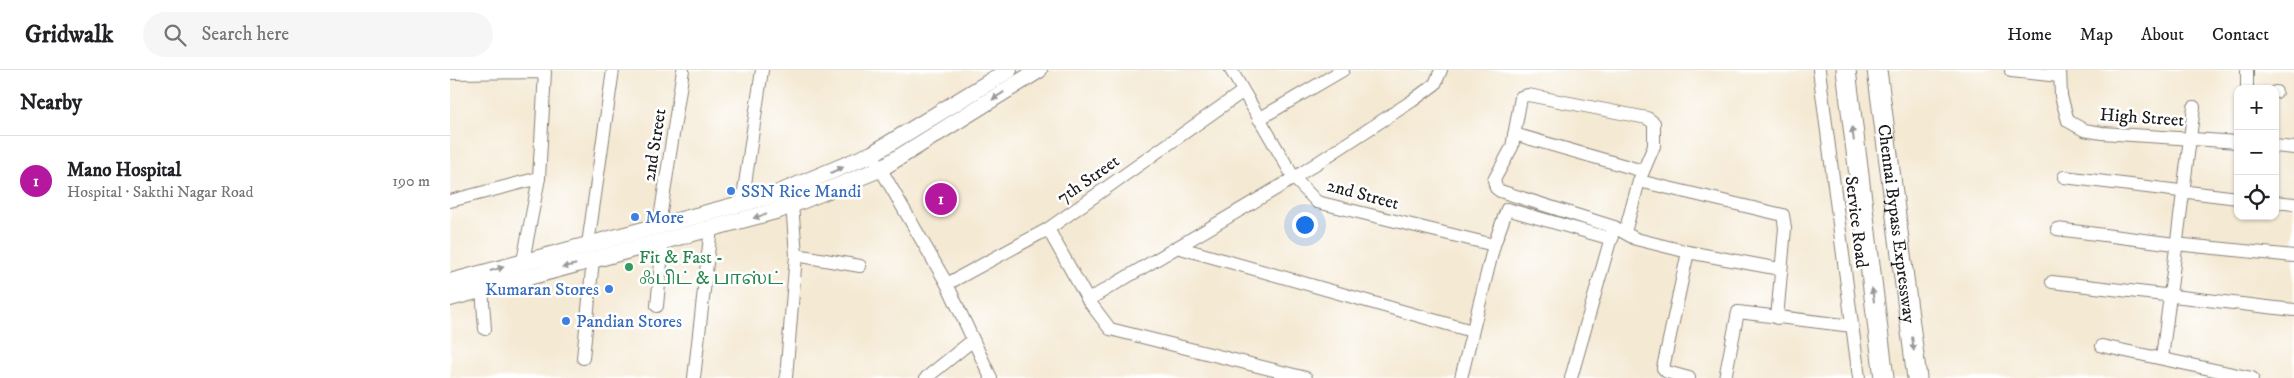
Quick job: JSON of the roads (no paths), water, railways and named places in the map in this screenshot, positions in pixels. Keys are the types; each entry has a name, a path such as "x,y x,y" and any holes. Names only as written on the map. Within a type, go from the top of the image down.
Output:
{"highway":[{"name":"Chennai Bypass Expressway","path":"1846,70 1884,378"},
{"name":"Chennai Bypass Expressway","path":"1877,70 1917,378"}],"main road":[{"path":"450,282 524,261 590,252 661,233 742,204 876,162 1009,70"},
{"path":"661,233 711,228 746,220 792,204 876,162 1039,70"},
{"path":"450,298 483,297 590,252"}],"street":[{"path":"583,358 590,252 614,70"},
{"name":"2nd Street","path":"657,306 661,233 683,70"},
{"path":"742,204 762,70"},
{"name":"2nd Street","path":"1232,70 1242,92 1294,178 1317,202 1494,245"},
{"path":"1259,119 1343,70"},
{"path":"1088,300 1294,178 1412,101 1435,84 1441,70"},
{"name":"Service Road","path":"1820,70 1859,378"},
{"path":"2247,70 2247,85"},
{"path":"450,73 545,72 539,178 524,261"},
{"path":"2011,72 2059,73"},
{"name":"High Street","path":"2059,73 2061,96 2068,121 2084,130 2102,133 2234,142"},
{"name":"7th Street","path":"947,284 1048,229 1242,92"},
{"path":"1571,378 1617,233 1650,157 1656,132 1654,123 1647,118 1528,95 1521,98 1512,147 1494,180 1496,188 1617,233"},
{"path":"2162,358 2175,244 2184,193 2194,107"},
{"path":"1514,134 1641,176 1783,215 1785,228 1777,318"},
{"path":"2279,146 2294,148"},
{"path":"876,162 947,284 991,378"},
{"path":"2064,177 2234,198"},
{"path":"450,201 539,178"},
{"path":"2279,202 2294,204"},
{"path":"786,378 796,255 792,204"},
{"path":"1460,378 1494,245 1507,209 1617,233 1688,252 1780,269"},
{"path":"694,378 711,228"},
{"path":"1048,229 1088,300 1110,329 1306,378"},
{"path":"2057,229 2175,244 2294,256"},
{"path":"1177,247 1472,330"},
{"path":"1688,252 1663,368 1667,372 1689,378"},
{"path":"796,255 860,266"},
{"path":"2052,282 2294,310"},
{"path":"483,297 485,330"},
{"path":"1725,378 1738,312 1852,326"},
{"path":"926,378 973,340"},
{"path":"2102,346 2252,378"}],"place":[{"name":"SSN Rice Mandi","path":"731,191"},
{"name":"Mano Hospital","path":"941,199"},
{"name":"More","path":"635,217"},
{"name":"Fit & Fast - ஃபிட் & பாஸ்ட்","path":"629,267"},
{"name":"Kumaran Stores","path":"609,289"},
{"name":"Pandian Stores","path":"566,321"}]}
